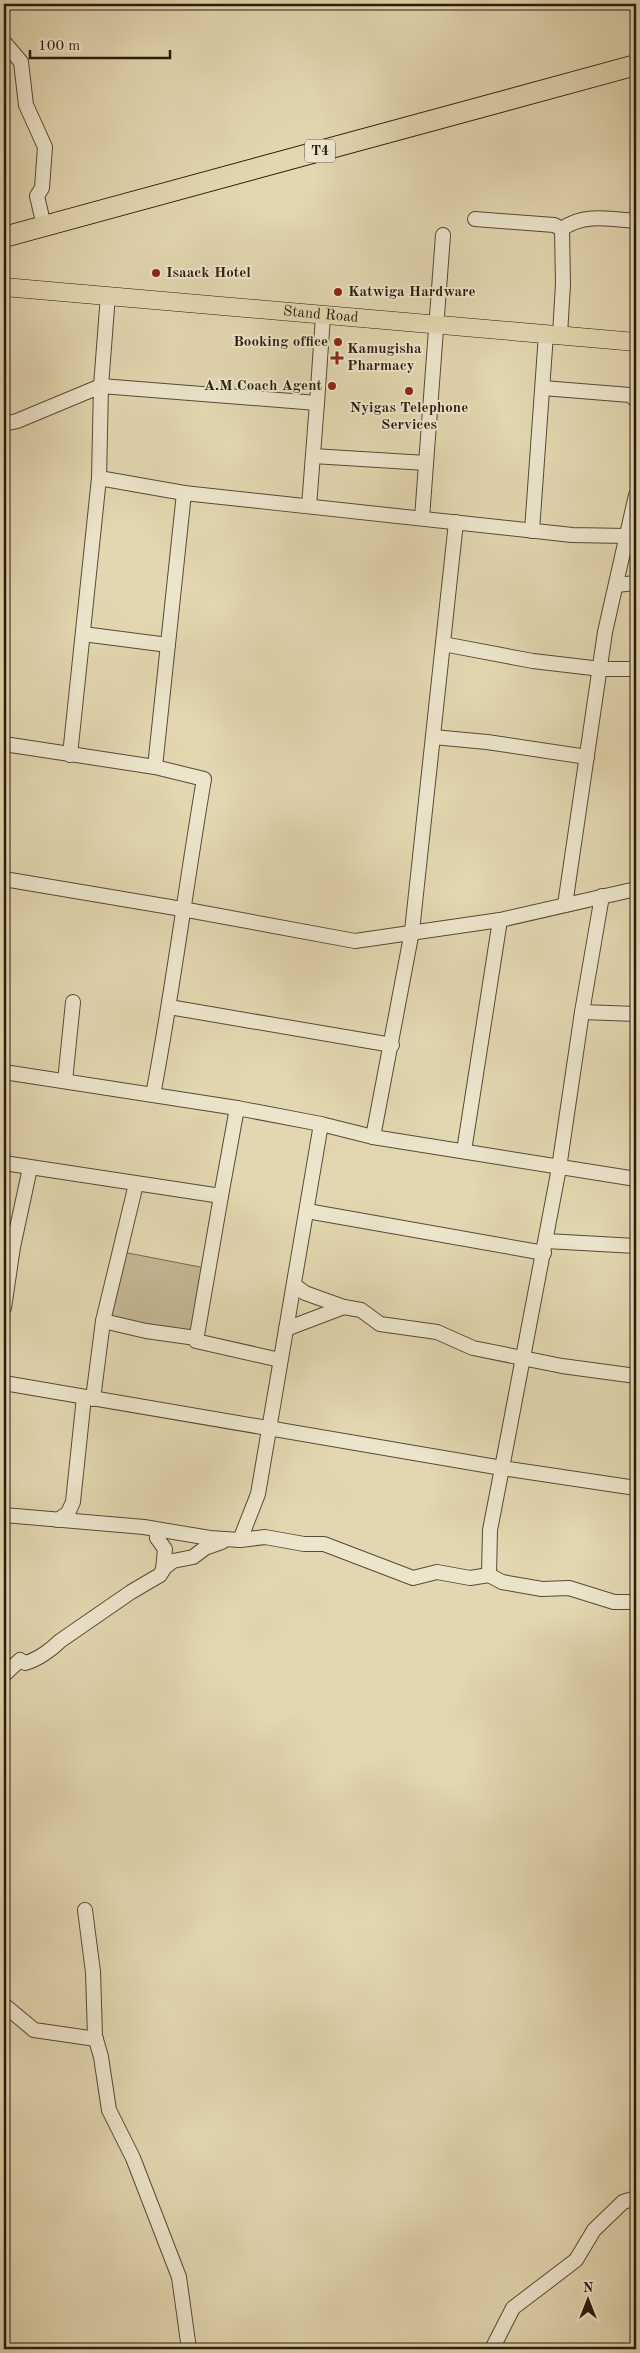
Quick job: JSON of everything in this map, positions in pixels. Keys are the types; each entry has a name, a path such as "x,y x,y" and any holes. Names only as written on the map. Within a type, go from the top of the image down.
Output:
{"highway":[{"name":"T4","path":"4,237 636,65"}],"main road":[{"name":"Stand Road","path":"4,287 636,342"}],"street":[{"path":"4,42 21,62 26,105 45,147 42,188 37,196 44,226"},
{"path":"562,229 572,221 596,218 636,221"},
{"path":"475,219 554,225 562,229"},
{"path":"532,531 543,388 564,284 562,229"},
{"path":"422,518 443,236"},
{"path":"70,755 99,478 101,386 108,295"},
{"path":"309,506 323,316"},
{"path":"4,424 17,421 101,386 317,403"},
{"path":"543,388 630,395 636,400"},
{"path":"313,456 426,462"},
{"path":"99,478 184,493 572,535 628,536"},
{"path":"155,767 184,493"},
{"path":"565,905 605,632 636,502 636,495"},
{"path":"373,1137 392,1045 412,931 456,522"},
{"path":"616,585 636,583"},
{"path":"83,634 168,645"},
{"path":"443,644 533,661 601,669 636,669"},
{"path":"433,737 486,742 588,757"},
{"path":"4,744 155,767 204,779 182,909 169,1007 153,1095"},
{"path":"4,879 355,941 412,931 500,920 636,889"},
{"path":"489,1575 490,1530 559,1168 582,1012 602,896"},
{"path":"464,1151 500,920"},
{"path":"64,1081 73,1002"},
{"path":"169,1007 392,1045"},
{"path":"582,1012 636,1014"},
{"path":"4,1072 237,1108 321,1124 373,1137 636,1179"},
{"path":"196,1338 237,1108"},
{"path":"235,1540 258,1494 321,1124"},
{"path":"4,1163 221,1196"},
{"path":"4,1308 9,1246 30,1168"},
{"path":"58,1520 68,1513 73,1502 103,1321 136,1184"},
{"path":"307,1212 545,1247 636,1246"},
{"path":"294,1285 305,1293 344,1307 361,1310 380,1324 437,1332 472,1348 602,1372 636,1376"},
{"path":"286,1329 344,1307"},
{"path":"103,1321 146,1331 196,1338 196,1341 280,1360"},
{"path":"4,1383 269,1430 636,1488"},
{"path":"73,1502 85,1522"},
{"path":"4,1514 235,1540"},
{"path":"157,1530 157,1538 165,1550 163,1570"},
{"path":"4,1675 20,1660 25,1663 34,1660 54,1647 131,1592 160,1574 173,1561 193,1557 205,1548 235,1540 265,1537 304,1544 324,1544 413,1578 437,1572 470,1578 489,1575 502,1582 542,1589 569,1588 614,1602 636,1602"},
{"path":"85,1910 93,1972 96,2039 101,2057 109,2110 133,2158 179,2277 189,2349"},
{"path":"4,2005 34,2030 96,2039"},
{"path":"492,2349 513,2308 576,2260 594,2230 623,2202 636,2198"}],"shaded area":[{"path":"123,1252 205,1268 196,1338 108,1320"}],"place":[{"name":"Isaack Hotel","path":"156,273"},
{"name":"Katwiga Hardware","path":"338,292"},
{"name":"Booking office","path":"338,342"},
{"name":"Kamugisha Pharmacy","path":"337,358"},
{"name":"A.M Coach Agent","path":"332,386"},
{"name":"Nyigas Telephone Services","path":"409,391"}]}
